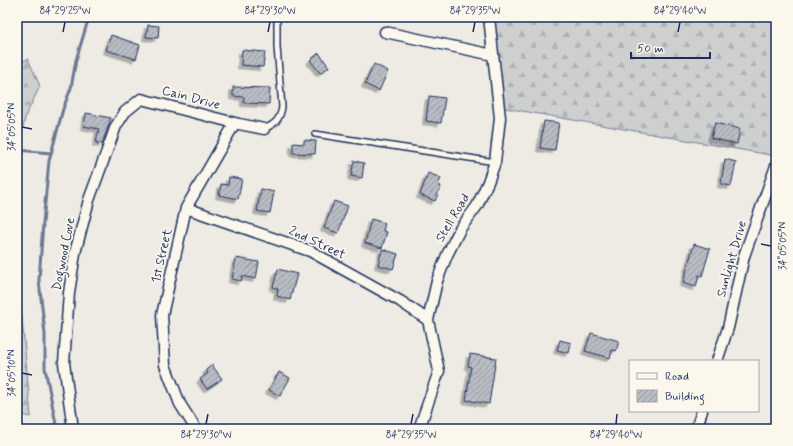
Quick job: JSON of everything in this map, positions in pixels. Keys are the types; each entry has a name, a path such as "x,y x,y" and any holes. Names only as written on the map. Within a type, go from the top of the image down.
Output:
{"street":[{"name":"Stell Road","path":"419,429 439,371 428,320 437,281 447,255 460,229 477,206 495,162 500,118 489,17"},
{"path":"385,32 493,55"},
{"name":"Cain Drive","path":"141,99 235,123"},
{"name":"Dogwood Cove","path":"73,429 64,363 69,293 75,253 89,200 116,126 125,112 141,99"},
{"path":"235,123 264,129"},
{"name":"1st Street","path":"196,429 180,404 165,365 162,315 186,208 235,123"},
{"name":"Sunlight Drive","path":"717,360 728,328 744,256 776,166"},
{"name":"2nd Street","path":"186,208 310,251 400,301 428,320"},
{"path":"696,429 702,412"}],"lane":[{"path":"264,129 275,124 280,116 282,107 277,47 278,17"},
{"path":"315,134 495,162"}],"green space":[{"path":"484,17 776,17 776,156 494,106"},
{"path":"28,59 40,86 26,115 17,151 17,63"},
{"path":"17,261 31,417 17,414"}],"building":[{"path":"148,25 159,26 158,38 146,37"},
{"path":"111,35 140,45 136,59 106,50"},
{"path":"242,50 265,52 263,67 241,65"},
{"path":"319,53 329,67 320,73 310,60"},
{"path":"374,64 388,71 379,91 365,84"},
{"path":"233,87 270,88 269,104 244,103 244,97 233,96"},
{"path":"429,96 445,98 441,123 426,121"},
{"path":"86,113 111,118 102,144 96,143 99,129 84,126"},
{"path":"544,121 559,123 555,150 540,148"},
{"path":"715,123 740,129 737,144 711,138"},
{"path":"304,140 316,141 315,154 293,153 293,143 304,144"},
{"path":"725,159 736,162 731,186 721,184"},
{"path":"354,161 364,163 362,178 351,176"},
{"path":"428,173 441,178 438,185 441,186 435,201 420,195"},
{"path":"229,177 242,179 238,199 219,195 221,184 228,185"},
{"path":"261,189 274,192 270,213 257,211"},
{"path":"334,201 348,206 338,233 324,228"},
{"path":"371,219 385,223 383,231 387,232 382,248 365,243"},
{"path":"694,244 710,249 702,276 699,275 696,287 683,283"},
{"path":"382,249 398,254 393,269 378,265"},
{"path":"236,258 259,262 256,279 242,276 241,281 232,279"},
{"path":"278,269 297,274 290,300 277,296 278,289 273,287"},
{"path":"591,333 619,341 616,351 612,350 610,358 585,351"},
{"path":"560,340 571,343 569,353 557,350"},
{"path":"470,354 496,358 489,404 466,400 471,367 468,366"},
{"path":"212,365 222,379 207,389 200,379 208,373 206,370"},
{"path":"279,372 290,378 280,396 269,390"}],"waterway":[{"path":"57,429 45,368 45,334 39,280 43,223 49,161 63,109 71,88 76,60 89,17"},
{"path":"17,150 51,153"}]}
